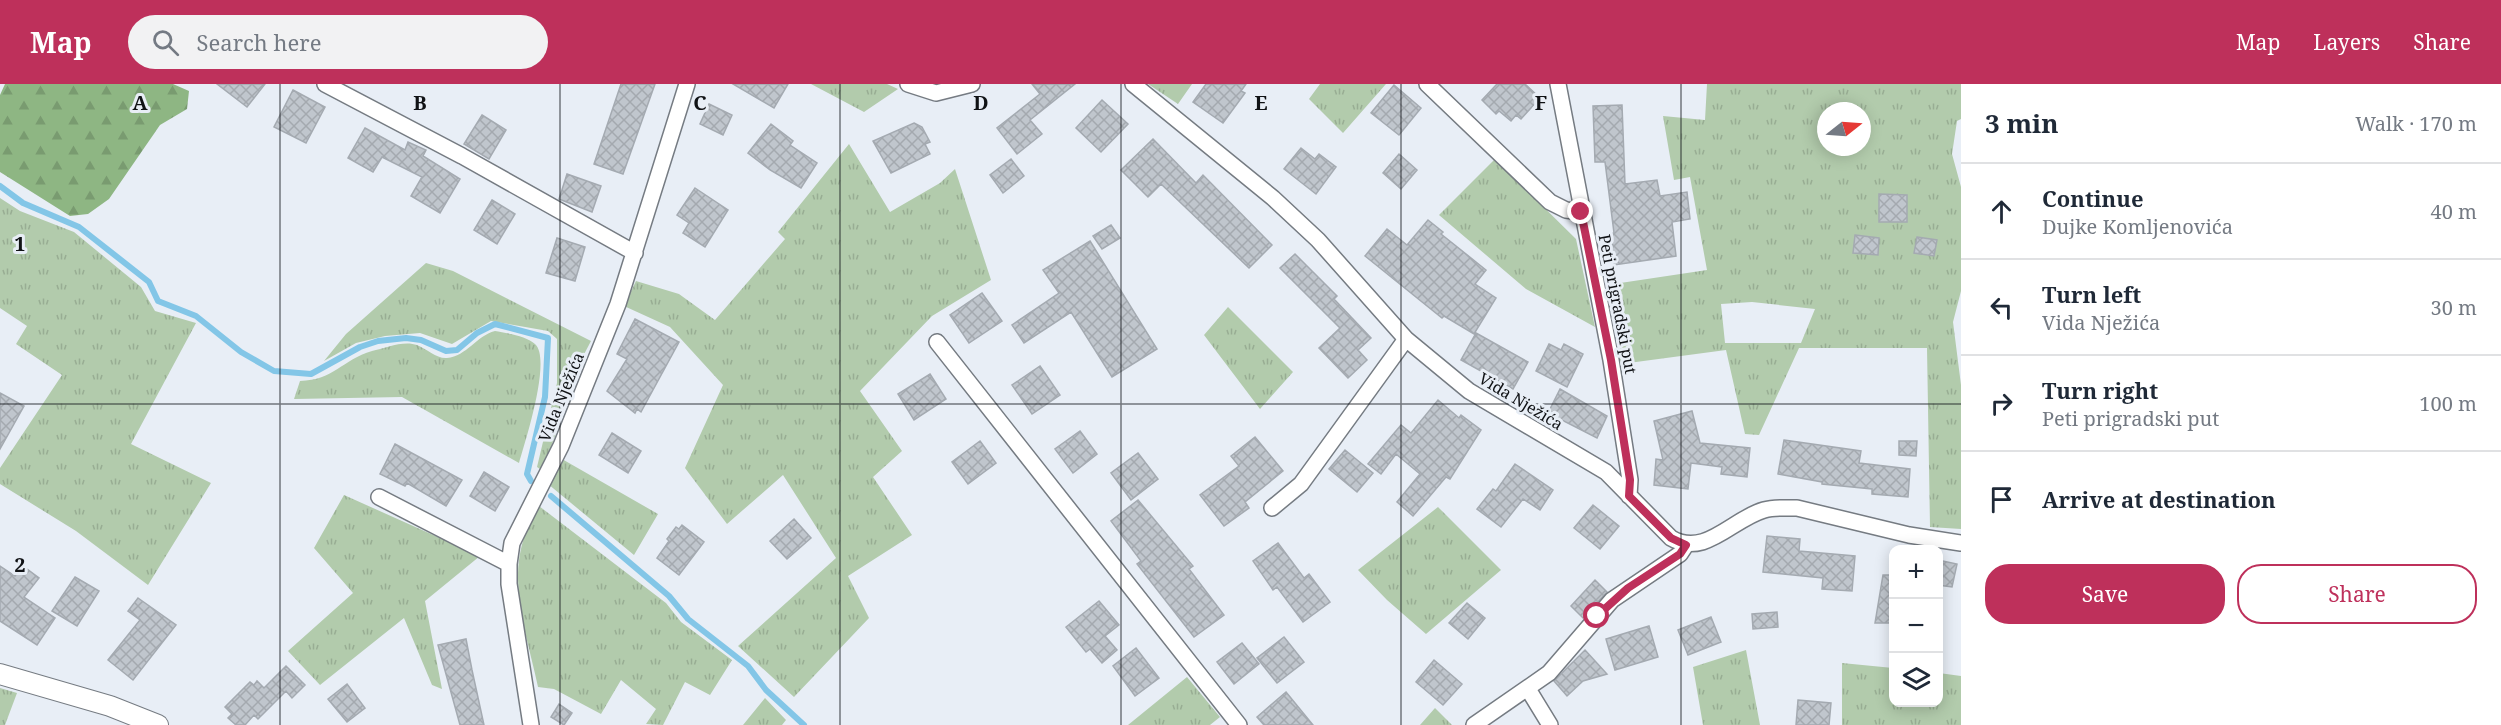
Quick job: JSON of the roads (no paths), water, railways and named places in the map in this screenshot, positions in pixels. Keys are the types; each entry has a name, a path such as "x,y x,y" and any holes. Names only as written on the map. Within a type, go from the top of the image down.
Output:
{"street":[{"path":"325,84 462,156 635,253"},
{"name":"Vida Nježića","path":"531,725 509,584 509,564 516,536 565,436 618,304 687,84"},
{"path":"908,84 936,93 972,84"},
{"name":"Vida Nježića","path":"1133,84 1273,198 1325,248 1406,339 1469,391 1606,472 1671,538 1686,545"},
{"path":"1427,84 1550,202 1566,210 1581,212"},
{"name":"Peti prigradski put","path":"1558,84 1611,360 1630,480 1629,496"},
{"path":"1272,508 1301,484 1406,339"},
{"path":"937,342 1239,725"},
{"path":"379,496 509,564"},
{"path":"1474,725 1528,689 1564,657 1612,600 1680,554 1686,545 1698,545 1749,516 1778,507 1797,508 1909,535 1961,543"},
{"path":"0,674 110,706 158,725"},
{"path":"1528,689 1550,725"}],"waterway":[{"path":"0,186 23,203 79,227 149,282 158,301 196,316 241,352 274,371 311,374 360,347 378,341 406,338 421,340 446,351 457,350 477,333 495,324 548,338 545,397 527,474 531,481"},
{"path":"551,496 669,596 688,619 748,666 766,690 804,725"}]}
